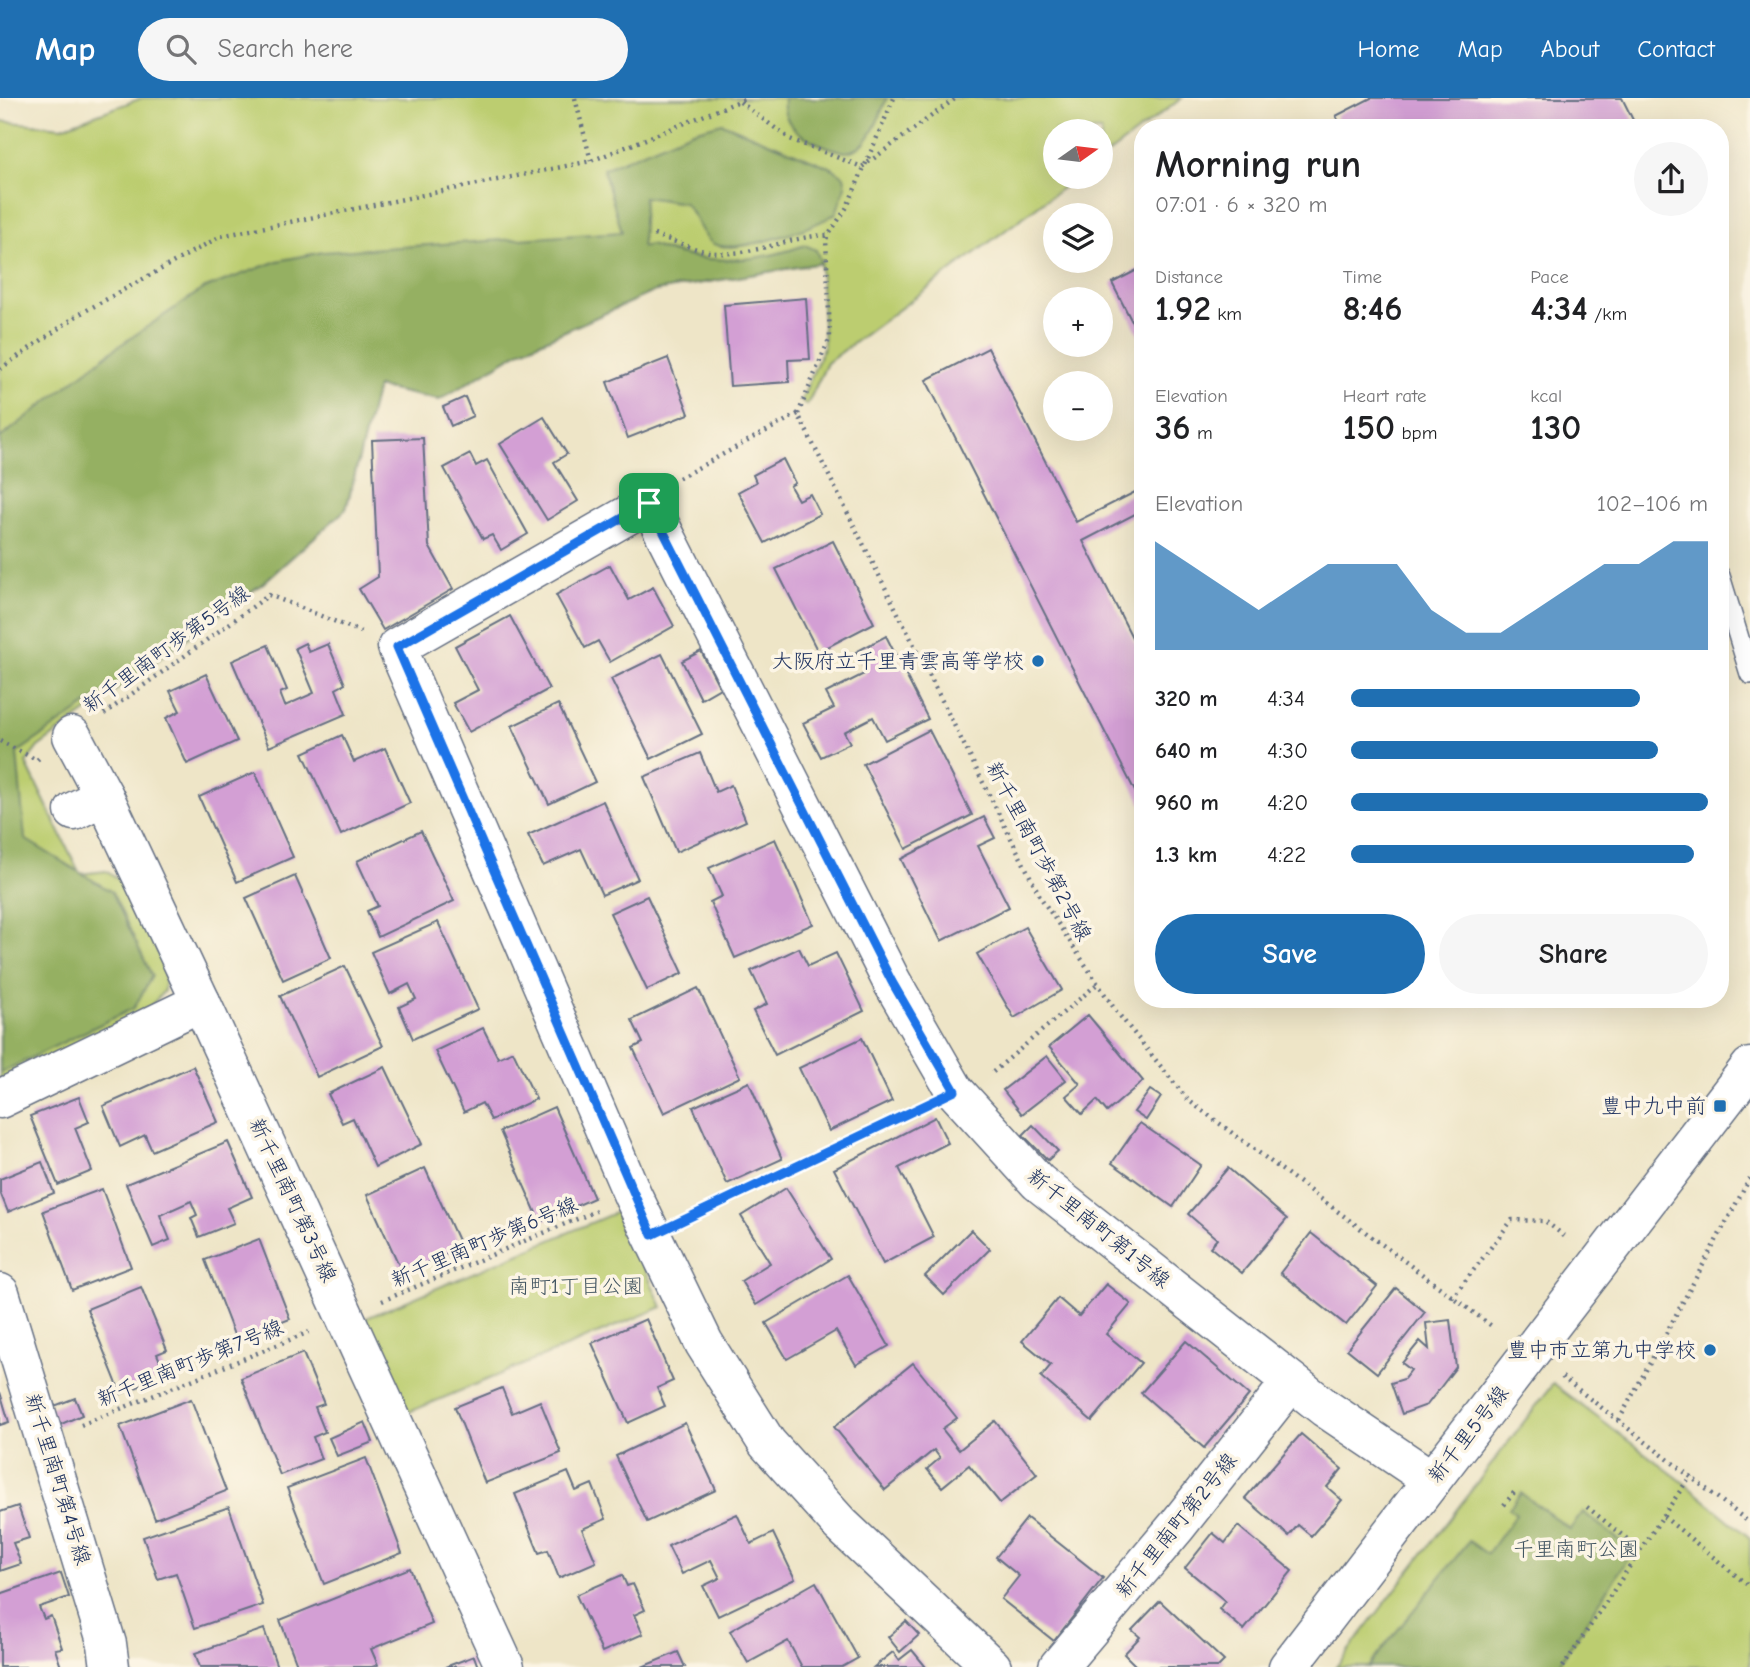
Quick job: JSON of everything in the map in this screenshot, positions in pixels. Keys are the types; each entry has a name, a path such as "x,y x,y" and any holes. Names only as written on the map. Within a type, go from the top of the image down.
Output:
{"street":[{"path":"649,503 397,647 633,1196 704,1343 767,1443 839,1524 992,1667"},
{"name":"新千里南町第1号線","path":"649,503 892,982 955,1091 1038,1182 1291,1382 1432,1480"},
{"name":"新千里南町第3号線","path":"72,736 89,804 201,1002 347,1316 505,1667"},
{"path":"0,1099 201,1002"},
{"name":"新千里5号線","path":"1289,1667 1750,1067"},
{"name":"新千里南町第4号線","path":"0,1293 107,1644 110,1667"},
{"name":"新千里南町第2号線","path":"1058,1667 1160,1546 1291,1382"}],"lane":[{"path":"1729,605 1750,674"}],"path":[{"path":"575,98 591,161"},
{"path":"0,369 78,315 221,236 591,161 747,98"},
{"path":"649,503 662,487 798,414 830,337 831,311 825,250 828,235 847,207 894,98"},
{"path":"862,167 956,98"},
{"path":"740,102 790,139 862,167"},
{"path":"654,234 717,253 769,248 806,236 828,235"},
{"name":"新千里南町歩第2号線","path":"798,414 1041,898 1097,985 1188,1100 1493,1327"},
{"name":"新千里南町歩第5号線","path":"72,736 269,594 397,647"},
{"path":"652,1235 955,1091 973,1089 1097,985"},
{"path":"1619,1420 1750,1178"},
{"name":"新千里南町歩第6号線","path":"347,1316 633,1196"},
{"path":"1452,1298 1512,1220 1545,1221 1574,1244"},
{"name":"新千里南町歩第7号線","path":"46,1439 347,1316"},
{"path":"1562,1377 1750,1523"},
{"path":"1563,1667 1691,1475"},
{"path":"1504,1504 1517,1490"},
{"path":"1587,1507 1641,1550"},
{"path":"1663,1516 1750,1587"}],"green space":[{"path":"142,98 1182,98 1154,119 1134,119 1134,134 1113,150 1113,119 1043,119 1043,189 1061,189 827,363 807,405 801,401 824,346 820,263 655,291 522,350 439,400 377,387 346,509 262,584 38,747 26,763 80,874 106,871 126,885 165,967 164,991 149,1008 0,1081 0,121 62,127"},
{"path":"784,98 887,98 867,139 861,146 845,152 813,141 794,128 784,110"},
{"path":"722,123 832,168 844,176 846,186 836,213 812,226 775,238 737,246 722,246 708,239 684,203 644,197 642,247 650,245 689,256 728,260 766,256 805,245 816,250 821,263 655,291 522,350 439,400 377,387 346,509 262,584 17,753 25,839 112,892 152,976 134,1008 0,1073 0,438 113,350 203,289 277,261 323,252 622,232 603,169 693,131"},
{"name":"南町1丁目公園","path":"619,1211 662,1307 407,1413 364,1319"},
{"name":"千里南町公園","path":"1553,1384 1679,1479 1750,1538 1750,1667 1336,1667"},
{"path":"1521,1493 1570,1529 1583,1512 1633,1551 1557,1667 1368,1667 1469,1541 1487,1554 1516,1514 1509,1508"}],"building":[{"path":"1371,98 1622,98 1632,119 1338,119 1336,116"},
{"path":"1134,272 1134,326 1112,283"},
{"path":"806,298 810,359 788,360 789,382 730,386 724,305"},
{"path":"988,348 1076,522 1134,493 1134,515 1083,541 1134,641 1134,789 926,380"},
{"path":"668,358 689,414 628,438 607,382"},
{"path":"465,397 473,416 451,426 443,407"},
{"path":"544,417 567,454 554,462 578,501 547,520 500,444"},
{"path":"423,438 429,546 453,589 383,630 359,589 378,577 372,440"},
{"path":"470,454 476,466 487,460 528,534 501,550 492,535 483,539 444,468"},
{"path":"783,459 795,483 790,486 798,500 810,494 820,514 765,543 738,492 756,482 753,475"},
{"path":"833,541 874,623 818,652 776,569"},
{"path":"610,565 629,600 653,587 674,626 610,662 598,641 585,648 556,595"},
{"path":"510,616 549,689 469,732 453,703 478,690 455,646"},
{"path":"886,636 928,719 885,740 873,717 844,732 850,743 821,757 803,723 834,708 826,693 866,673 856,652"},
{"path":"305,643 309,652 328,644 345,684 336,689 346,714 269,747 232,661 268,645 287,690 280,693 285,706 314,693 295,648"},
{"path":"701,651 720,688 701,699 682,661"},
{"path":"662,654 702,734 651,759 611,679"},
{"path":"206,674 237,741 187,764 166,718 180,711 170,691"},
{"path":"558,704 595,782 549,804 512,726"},
{"path":"929,730 972,815 906,849 863,764"},
{"path":"342,735 354,762 385,748 410,803 341,835 303,753"},
{"path":"700,753 716,792 731,785 746,821 676,852 644,777"},
{"path":"255,772 293,857 237,882 199,797"},
{"path":"603,801 638,879 602,895 581,849 543,866 528,835"},
{"path":"984,817 995,838 978,846 1009,907 941,941 901,859"},
{"path":"421,831 454,901 378,937 367,911 378,906 357,861"},
{"path":"775,839 813,924 735,958 710,902 722,896 709,868"},
{"path":"295,876 331,958 283,980 246,898"},
{"path":"647,896 683,973 647,990 610,913"},
{"path":"438,922 478,1009 413,1039 399,1007 416,999 409,984 390,994 371,952"},
{"path":"1025,927 1062,990 1014,1018 977,954"},
{"path":"799,948 808,966 836,953 864,1011 775,1055 753,1011 767,1004 751,971"},
{"path":"345,966 383,1046 317,1077 280,996"},
{"path":"698,988 740,1077 664,1113 633,1048 643,1043 632,1020"},
{"path":"1088,1015 1143,1081 1107,1112 1097,1100 1082,1114 1066,1096 1080,1084 1049,1047"},
{"path":"483,1028 498,1058 513,1051 536,1099 491,1120 482,1103 464,1112 435,1051"},
{"path":"862,1038 892,1101 829,1131 799,1068"},
{"path":"1047,1056 1066,1080 1022,1114 1003,1090"},
{"path":"193,1066 218,1122 152,1151 145,1135 120,1147 103,1106"},
{"path":"385,1067 422,1144 375,1167 353,1118 342,1123 328,1094"},
{"path":"749,1082 782,1159 727,1184 693,1107"},
{"path":"1150,1090 1161,1097 1146,1120 1134,1112"},
{"path":"79,1097 89,1122 75,1128 92,1171 58,1185 30,1116"},
{"path":"554,1107 594,1198 540,1222 500,1131"},
{"path":"935,1117 948,1143 899,1168 934,1237 883,1264 834,1169"},
{"path":"1140,1123 1201,1165 1173,1207 1112,1163"},
{"path":"1033,1125 1058,1151 1048,1160 1023,1135"},
{"path":"228,1142 252,1197 227,1208 234,1223 199,1237 191,1218 197,1215 191,1201 160,1215 170,1240 153,1247 126,1184"},
{"path":"42,1162 54,1193 8,1212 0,1192 0,1179"},
{"path":"425,1168 461,1247 403,1274 367,1195"},
{"path":"1228,1168 1287,1219 1242,1273 1210,1247 1217,1239 1188,1214"},
{"path":"786,1188 831,1259 756,1305 741,1281 770,1263 741,1216"},
{"path":"102,1189 131,1267 72,1290 43,1211"},
{"path":"971,1230 990,1249 944,1295 925,1276"},
{"path":"1311,1233 1377,1286 1346,1325 1280,1273"},
{"path":"259,1239 290,1319 236,1340 205,1260"},
{"path":"848,1275 889,1346 856,1365 836,1331 787,1359 766,1323"},
{"path":"1106,1284 1131,1304 1106,1334 1141,1363 1092,1421 1041,1377 1051,1365 1022,1341 1058,1298 1079,1316"},
{"path":"141,1287 167,1350 157,1354 166,1375 121,1394 87,1309"},
{"path":"1396,1288 1425,1312 1377,1373 1347,1349"},
{"path":"646,1319 673,1381 657,1388 665,1406 628,1423 592,1343"},
{"path":"1450,1320 1456,1367 1427,1405 1402,1414 1391,1383 1404,1379 1411,1370 1402,1363 1420,1341 1429,1349 1426,1323"},
{"path":"1186,1341 1249,1395 1204,1448 1141,1393"},
{"path":"303,1353 324,1404 315,1407 325,1432 313,1437 321,1459 280,1475 241,1378"},
{"path":"913,1363 957,1418 942,1429 959,1450 995,1421 1037,1474 1000,1503 969,1465 942,1487 927,1469 940,1458 934,1450 885,1490 834,1427"},
{"path":"502,1388 512,1413 540,1401 561,1453 485,1483 455,1407"},
{"path":"0,1392 9,1422 0,1425"},
{"path":"75,1398 82,1415 57,1426 49,1408"},
{"path":"191,1399 226,1491 155,1519 120,1426"},
{"path":"365,1422 373,1442 337,1456 329,1438"},
{"path":"685,1423 716,1490 647,1522 616,1456"},
{"path":"1301,1434 1342,1469 1327,1487 1342,1500 1311,1536 1298,1525 1289,1536 1245,1498"},
{"path":"366,1458 402,1553 324,1584 287,1488"},
{"path":"568,1472 576,1491 592,1484 606,1519 582,1529 596,1562 559,1578 548,1550 539,1553 515,1494"},
{"path":"18,1506 29,1538 13,1543 21,1564 0,1571 0,1512"},
{"path":"229,1507 263,1605 195,1628 176,1573 158,1579 143,1537"},
{"path":"737,1514 751,1544 773,1533 795,1579 718,1616 703,1586 720,1578 711,1560 682,1574 668,1546"},
{"path":"1027,1518 1103,1578 1054,1641 1001,1599 1019,1576 996,1557"},
{"path":"1238,1526 1292,1571 1244,1630 1219,1609 1225,1601 1185,1568 1213,1533 1225,1543"},
{"path":"410,1568 432,1624 371,1649 378,1665 372,1667 298,1667 280,1620"},
{"path":"61,1573 69,1597 39,1607 44,1619 51,1616 62,1648 55,1649 61,1667 0,1667 0,1594"},
{"path":"622,1575 627,1586 633,1584 645,1610 634,1615 643,1634 602,1652 576,1595"},
{"path":"816,1582 858,1658 842,1667 802,1667 788,1641 748,1663 730,1631"},
{"path":"1160,1601 1224,1661 1218,1667 1137,1667 1124,1654 1140,1637 1132,1630"},
{"path":"906,1621 919,1635 900,1652 888,1637"},
{"path":"264,1629 277,1667 200,1667 195,1653"},
{"path":"912,1650 926,1667 874,1667 893,1652 899,1660"},
{"path":"678,1652 685,1667 642,1667"},
{"path":"474,1656 478,1667 445,1667"}],"place":[{"name":"大阪府立千里青雲高等学校","path":"1038,661"},
{"name":"豊中九中前","path":"1720,1106"},
{"name":"豊中市立第九中学校","path":"1710,1350"}],"route":[{"path":"649,503 892,982 955,1091 652,1235 397,647 649,503"}]}
